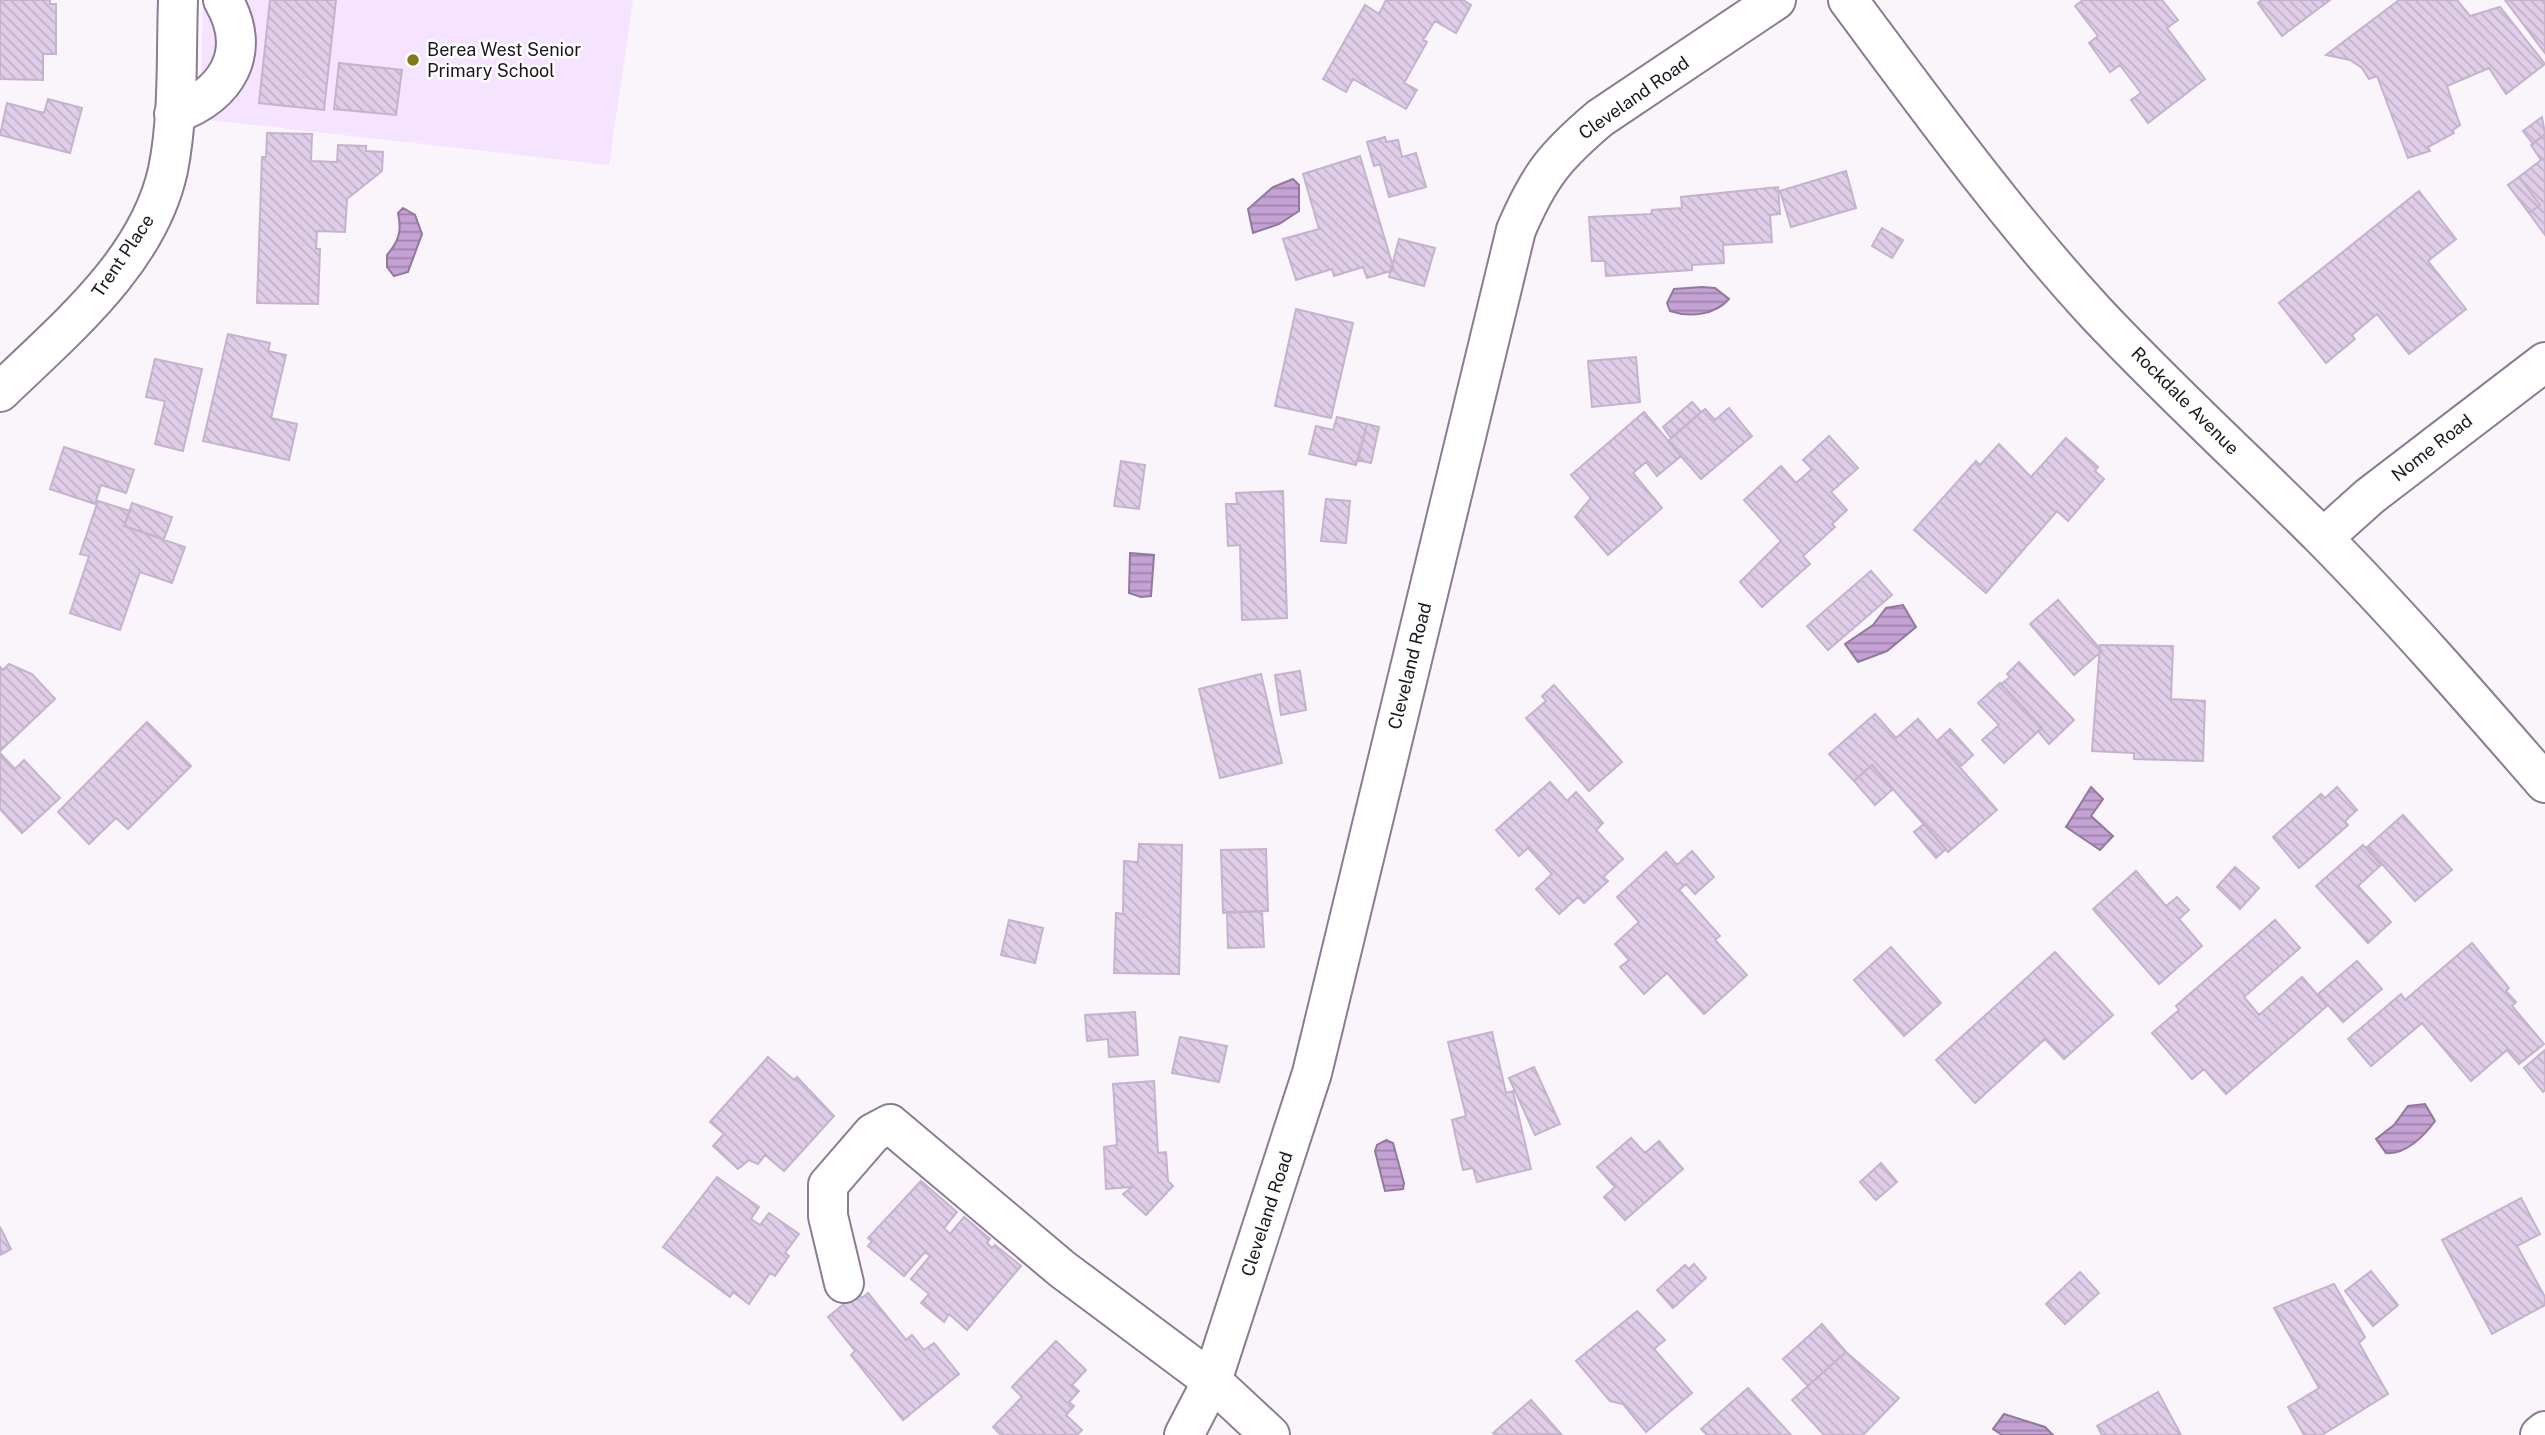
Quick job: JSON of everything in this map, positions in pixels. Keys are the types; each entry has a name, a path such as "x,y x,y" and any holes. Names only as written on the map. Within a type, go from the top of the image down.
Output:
{"street":[{"name":"Trent Place","path":"0,392 92,302 121,265 150,218 167,171 174,114 178,0"},
{"path":"174,114 206,100 230,74 234,38 223,0"},
{"name":"Cleveland Road","path":"1184,1435 1212,1381 1312,1073 1516,230 1533,189 1575,139 1600,118 1776,0"},
{"name":"Rockdale Avenue","path":"1848,0 1962,153 2046,257 2097,314 2323,538 2442,664 2545,783"},
{"name":"Nome Road","path":"2323,538 2371,496 2545,362"},
{"path":"844,1283 828,1216 828,1185 873,1133 890,1124 1062,1269 1212,1381 1270,1435"},
{"path":"2540,1435 2545,1431"}],"shaded area":[{"name":"Berea West Senior Primary School","path":"203,0 633,0 609,165 200,119"},
{"path":"1293,179 1299,185 1299,211 1279,224 1253,233 1248,209 1273,187"},
{"path":"403,208 415,215 422,234 408,272 394,276 387,267 387,255 398,236 398,213"},
{"path":"1715,288 1729,299 1717,309 1702,314 1670,311 1667,303 1674,289"},
{"path":"1130,553 1154,555 1151,596 1141,597 1129,593"},
{"path":"1903,605 1916,627 1887,651 1858,662 1845,644 1873,625 1886,608"},
{"path":"2091,787 2103,799 2091,816 2113,836 2100,850 2066,827"},
{"path":"2425,1104 2435,1121 2408,1147 2386,1153 2376,1139 2394,1125 2408,1106"},
{"path":"1386,1140 1393,1143 1404,1183 1403,1189 1385,1191 1375,1151 1377,1145"},
{"path":"2004,1414 2045,1427 2053,1435 2002,1435 1993,1429"}],"building":[{"path":"0,0 50,0 50,4 56,4 56,54 43,54 43,80 0,79"},
{"path":"270,0 336,0 324,110 259,103"},
{"path":"1386,0 1463,0 1471,5 1456,33 1435,21 1423,40 1427,42 1404,83 1417,90 1406,109 1353,79 1346,92 1323,79 1365,5 1379,14"},
{"path":"2083,0 2162,0 2178,20 2167,28 2205,79 2148,123 2131,100 2141,93 2120,65 2110,72 2089,43 2098,36 2075,6"},
{"path":"2261,0 2330,0 2282,36 2258,3"},
{"path":"2399,0 2457,0 2470,16 2500,7 2545,64 2506,94 2489,68 2447,86 2460,125 2453,130 2454,133 2428,147 2430,151 2408,158 2377,76 2369,79 2362,68 2350,60 2326,55"},
{"path":"2505,0 2545,0 2545,53"},
{"path":"339,63 402,70 396,115 334,109"},
{"path":"48,99 82,108 70,153 0,135 7,103 44,113"},
{"path":"2542,117 2545,134 2533,144 2523,131"},
{"path":"267,133 312,134 311,161 337,162 338,145 366,146 366,151 383,152 382,171 347,199 345,232 317,231 316,249 320,249 318,304 257,303 262,157 266,157"},
{"path":"2545,134 2545,235 2529,213 2540,205 2519,177 2541,160 2531,145"},
{"path":"1385,137 1386,142 1398,140 1402,157 1416,153 1426,187 1389,197 1380,164 1374,166 1367,142"},
{"path":"1360,156 1394,270 1367,278 1363,267 1334,276 1332,269 1296,280 1283,239 1319,229 1303,174"},
{"path":"1846,171 1856,208 1791,227 1780,191"},
{"path":"2519,177 2540,205 2529,213 2508,185"},
{"path":"1778,187 1780,214 1770,215 1772,242 1723,245 1724,263 1692,265 1692,270 1606,276 1605,261 1592,261 1589,217 1651,214 1652,210 1682,208 1681,197"},
{"path":"2419,191 2456,239 2428,261 2466,309 2409,354 2377,314 2352,335 2355,339 2326,363 2279,303"},
{"path":"1882,228 1903,240 1892,258 1872,246"},
{"path":"1399,239 1435,248 1424,286 1389,277"},
{"path":"1296,309 1353,323 1331,418 1275,406"},
{"path":"228,334 270,343 268,351 286,355 271,418 297,424 289,460 203,441"},
{"path":"1636,357 1640,402 1592,407 1588,361"},
{"path":"155,359 202,369 183,451 155,444 165,401 146,397"},
{"path":"1692,402 1701,412 1671,438 1663,427"},
{"path":"1729,408 1752,436 1701,479 1668,441 1705,409 1715,420"},
{"path":"1644,412 1681,456 1657,476 1646,462 1633,473 1662,508 1608,555 1575,517 1591,498 1571,475"},
{"path":"1337,417 1367,424 1356,465 1309,454 1316,426 1333,430"},
{"path":"1367,424 1379,427 1371,463 1358,460"},
{"path":"1829,436 1858,468 1831,492 1847,510 1832,524 1835,527 1803,556 1810,564 1762,607 1740,582 1781,541 1744,500 1781,466 1796,483 1812,469 1803,460"},
{"path":"2066,438 2098,467 2095,471 2104,479 2068,521 2057,511 1986,593 1914,530 1976,461 1980,465 1999,444 2031,477"},
{"path":"64,447 134,470 126,493 101,485 95,504 50,489"},
{"path":"1121,461 1145,465 1139,509 1114,506"},
{"path":"1283,491 1287,618 1242,620 1240,545 1228,546 1226,504 1237,504 1236,493"},
{"path":"1326,499 1350,501 1346,543 1321,541"},
{"path":"98,501 130,511 124,526 185,547 172,583 140,572 120,630 70,613 89,556 80,554"},
{"path":"132,503 172,517 164,539 124,526"},
{"path":"1871,571 1892,595 1828,650 1807,626"},
{"path":"2058,600 2102,651 2074,675 2030,624"},
{"path":"2100,645 2173,646 2171,699 2205,701 2203,761 2134,759 2134,753 2092,751"},
{"path":"2019,662 2074,720 2049,744 2038,731 2042,728 2001,684 2010,677 2007,674"},
{"path":"9,664 32,674 55,699 0,751 0,667 3,670"},
{"path":"1300,671 1306,710 1281,715 1275,675"},
{"path":"1261,674 1282,763 1220,778 1199,689"},
{"path":"2000,683 2042,728 2004,763 1982,740 1999,725 1978,703"},
{"path":"1554,685 1622,762 1589,791 1526,718 1546,701 1542,696"},
{"path":"1875,714 1896,738 1918,719 1997,810 1948,852 1872,765 1854,781 1829,754"},
{"path":"147,722 191,766 128,829 116,818 89,844 58,812"},
{"path":"1950,729 1973,755 1960,767 1937,741"},
{"path":"0,753 15,769 24,760 60,798 22,833 0,809"},
{"path":"1872,765 1893,789 1875,805 1854,781"},
{"path":"1550,782 1567,801 1576,792 1603,823 1596,830 1623,859 1603,877 1608,881 1584,903 1578,897 1559,914 1536,889 1552,874 1528,848 1519,856 1496,830"},
{"path":"2337,787 2357,810 2345,821 2348,825 2299,868 2273,837 2321,794 2325,798"},
{"path":"2403,815 2452,870 2415,901 2367,847"},
{"path":"1924,824 1946,849 1936,858 1914,832"},
{"path":"1139,844 1182,845 1179,974 1114,973 1116,913 1123,914 1124,861 1138,862"},
{"path":"2363,845 2381,865 2358,886 2391,922 2368,943 2316,886"},
{"path":"1266,849 1268,911 1223,913 1221,850"},
{"path":"1692,851 1714,877 1695,894 1686,884 1679,890 1720,936 1715,940 1747,975 1704,1014 1667,973 1644,994 1620,967 1629,960 1615,944 1639,922 1617,897 1666,852 1677,865"},
{"path":"2235,867 2259,888 2240,909 2217,887"},
{"path":"2136,871 2166,906 2177,897 2189,910 2179,919 2202,946 2159,984 2093,909"},
{"path":"1262,911 1264,947 1228,948 1227,912"},
{"path":"1009,920 1043,928 1035,963 1001,955"},
{"path":"2275,920 2300,948 2244,997 2259,1015 2302,977 2327,1006 2226,1094 2204,1069 2192,1079 2152,1033 2179,1010 2176,1006"},
{"path":"2472,943 2509,988 2506,991 2516,1002 2512,1006 2544,1044 2519,1064 2507,1050 2471,1081 2422,1023 2371,1066 2348,1039 2401,994 2405,1000"},
{"path":"1891,947 1941,1003 1904,1036 1854,980"},
{"path":"2055,952 2113,1015 2064,1059 2045,1039 1975,1103 1936,1060"},
{"path":"2357,961 2382,989 2343,1022 2318,994"},
{"path":"1135,1012 1138,1055 1109,1057 1108,1039 1087,1041 1085,1015"},
{"path":"1492,1032 1506,1093 1513,1091 1531,1169 1477,1182 1473,1168 1463,1170 1452,1120 1466,1116 1448,1042"},
{"path":"1180,1037 1227,1046 1219,1082 1172,1073"},
{"path":"2545,1050 2545,1090 2543,1092 2524,1068"},
{"path":"768,1057 794,1080 797,1077 834,1116 784,1171 765,1155 758,1164 749,1160 738,1169 713,1146 724,1134 710,1122"},
{"path":"1534,1067 1560,1124 1535,1135 1509,1078"},
{"path":"1154,1081 1158,1153 1166,1152 1168,1181 1173,1186 1146,1215 1123,1194 1132,1187 1106,1189 1104,1147 1117,1145 1113,1084"},
{"path":"1631,1138 1645,1153 1659,1141 1683,1169 1625,1220 1604,1197 1615,1187 1597,1167"},
{"path":"1881,1163 1897,1182 1876,1200 1860,1182"},
{"path":"717,1177 759,1207 751,1219 760,1225 769,1213 799,1234 785,1253 789,1256 775,1276 770,1273 749,1304 733,1292 730,1297 663,1247"},
{"path":"921,1181 957,1212 944,1228 950,1234 964,1217 990,1239 987,1243 992,1248 995,1245 1021,1266 967,1330 949,1314 944,1322 921,1303 929,1294 911,1279 930,1256 925,1252 904,1276 868,1246 872,1241 868,1238"},
{"path":"2521,1198 2540,1234 2517,1246 2545,1297 2545,1305 2492,1334 2442,1240"},
{"path":"0,1227 11,1249 0,1255"},
{"path":"1694,1264 1706,1278 1673,1308 1657,1290 1685,1265 1689,1269"},
{"path":"2371,1271 2398,1305 2373,1326 2345,1291"},
{"path":"2080,1272 2099,1293 2065,1324 2046,1304"},
{"path":"2334,1284 2365,1337 2359,1343 2388,1394 2322,1435 2304,1435 2288,1407 2319,1388 2274,1308"},
{"path":"857,1293 862,1298 868,1293 906,1340 912,1335 924,1350 934,1343 959,1374 903,1420 851,1355 855,1351 828,1317"},
{"path":"1637,1311 1665,1340 1654,1349 1692,1393 1646,1432 1623,1404 1610,1401 1576,1361"},
{"path":"1822,1324 1846,1352 1808,1386 1783,1359"},
{"path":"1056,1341 1086,1370 1072,1385 1079,1391 1069,1402 1074,1406 1066,1415 1082,1430 1077,1435 1001,1435 993,1427 1022,1397 1012,1387"},
{"path":"1846,1352 1899,1398 1863,1435 1824,1435 1792,1400"},
{"path":"1748,1388 1791,1435 1707,1435 1701,1429"},
{"path":"2158,1392 2181,1435 2102,1435 2097,1426"},
{"path":"1531,1400 1561,1434 1493,1433"}],"place":[{"name":"Berea West Senior Primary School","path":"413,60"}]}
